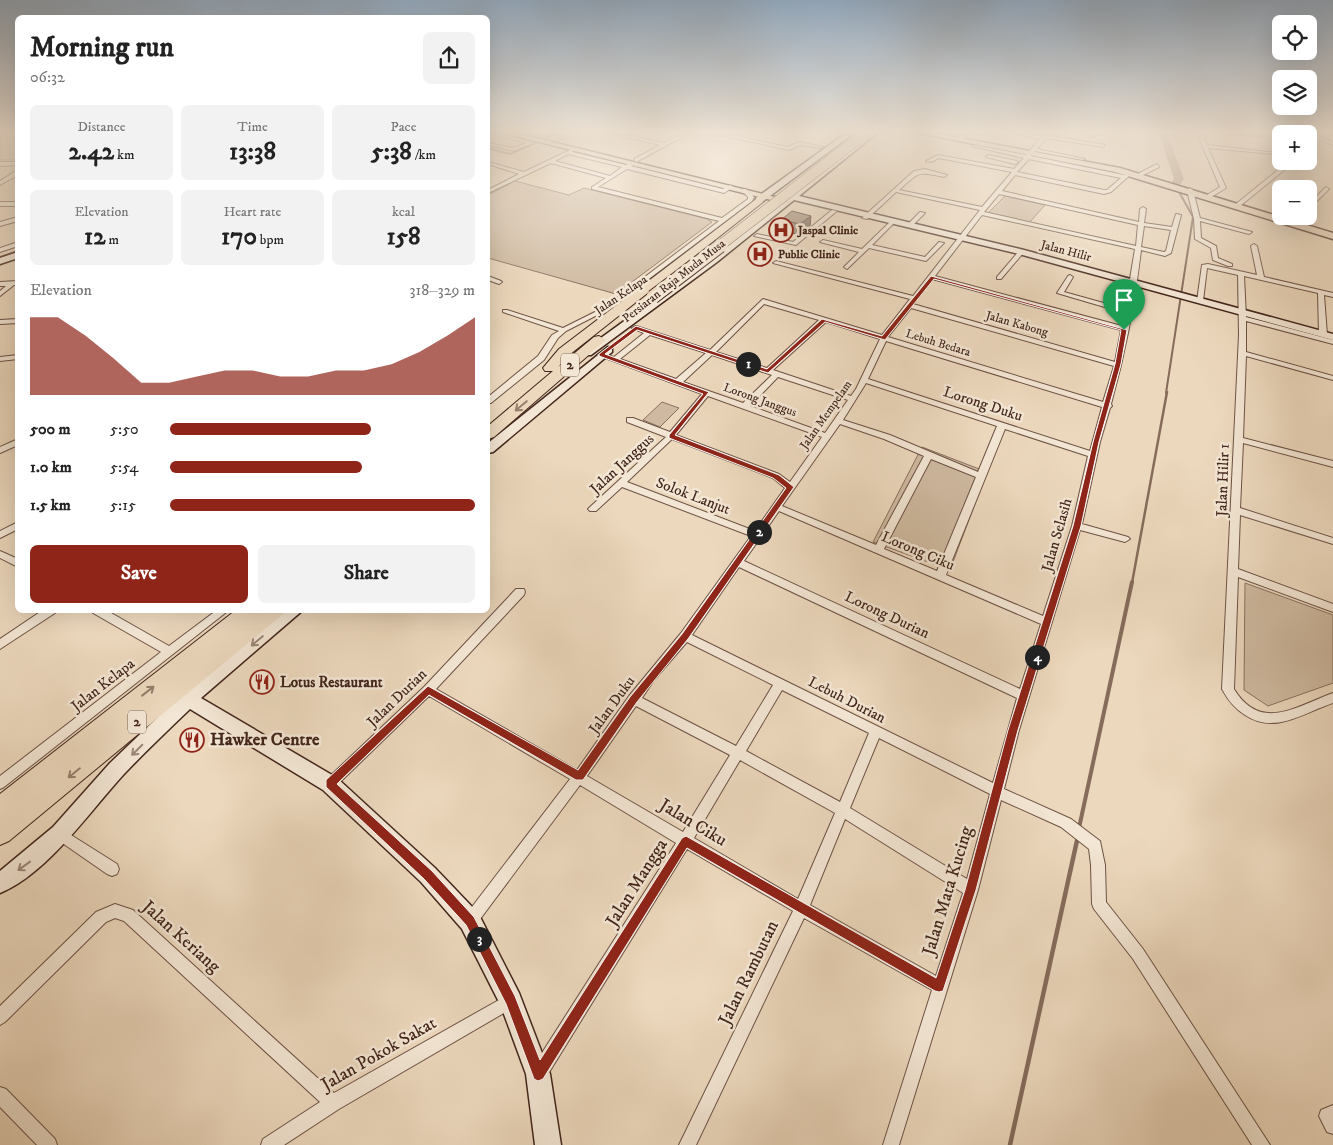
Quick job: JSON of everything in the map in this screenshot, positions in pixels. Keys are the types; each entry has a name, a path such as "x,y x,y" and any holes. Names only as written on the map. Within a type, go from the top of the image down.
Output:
{"highway":[{"name":"Persiaran Raja Muda Musa","path":"490,432 649,296 789,186"},
{"name":"Persiaran Raja Muda Musa","path":"490,417 550,368 795,186"},
{"path":"550,368 564,352 741,210 757,193"},
{"name":"2","path":"0,809 246,613"},
{"name":"2","path":"0,833 271,613"}],"main road":[{"path":"718,186 757,193 775,186"},
{"path":"730,186 789,199"},
{"path":"1176,186 1272,213"},
{"path":"1310,225 1333,236"}],"street":[{"path":"594,186 723,220"},
{"path":"757,193 775,186"},
{"path":"783,186 790,190 803,188"},
{"path":"777,209 807,203 811,199 806,194 814,186"},
{"path":"873,219 901,186"},
{"name":"Jalan Mempelam","path":"777,507 853,399 883,339 1003,186"},
{"path":"1081,186 1107,192 1115,186"},
{"path":"1209,196 1223,188 1222,186"},
{"path":"1238,205 1261,186"},
{"path":"803,188 803,198 807,203"},
{"path":"490,447 601,355 756,232 767,218 803,188"},
{"path":"1317,199 1326,189"},
{"path":"1190,190 1197,219 1198,239 1214,247 1215,259 1234,267 1240,273"},
{"path":"896,191 1163,254 1169,253 1178,215"},
{"path":"998,192 1141,224 1174,229"},
{"name":"Jalan Kelapa","path":"490,399 542,358 555,337 564,330 607,308 708,236 723,220 741,210 751,197 757,193"},
{"name":"Jalan Hilir","path":"789,199 873,219"},
{"name":"Jalan Hilir","path":"807,203 834,211 892,222 1021,252 1181,296 1242,316 1328,336"},
{"path":"0,204 15,204"},
{"path":"741,210 758,208 765,210 768,213 767,218"},
{"name":"Jalan Selasih","path":"996,791 1077,526 1093,455 1108,406 1134,283 1143,209"},
{"path":"756,232 794,244 834,211"},
{"path":"909,226 922,213"},
{"path":"1197,219 1250,232"},
{"path":"0,224 15,220"},
{"path":"847,267 892,222"},
{"path":"823,242 926,259 942,243"},
{"path":"1254,246 1261,278"},
{"path":"0,252 15,247"},
{"path":"998,278 1021,252"},
{"path":"0,261 15,255"},
{"path":"571,363 610,338 719,261"},
{"path":"776,262 914,298"},
{"path":"1200,302 1204,266 1333,295"},
{"name":"Jalan Hilir 1","path":"1240,273 1242,353 1228,689 1232,699 1252,714 1272,720 1333,698"},
{"path":"932,277 1124,330"},
{"path":"1070,277 1060,293 1128,312"},
{"path":"490,279 499,282"},
{"path":"0,284 15,284"},
{"path":"0,294 15,284"},
{"path":"1321,292 1328,336"},
{"name":"Lebuh Bedara","path":"712,352 763,301 1108,406"},
{"name":"Jalan Kabong","path":"909,305 1118,364"},
{"path":"505,311 564,330"},
{"path":"1242,316 1333,342"},
{"path":"768,371 824,320"},
{"path":"0,322 15,321"},
{"path":"636,328 853,399"},
{"path":"614,360 649,332"},
{"path":"678,382 712,352"},
{"path":"1242,353 1333,378 1333,382"},
{"name":"Lorong Janggus","path":"601,355 827,436"},
{"path":"0,359 15,357"},
{"path":"745,406 777,374"},
{"name":"Lorong Duku","path":"864,380 1093,455"},
{"name":"Jalan Janggus","path":"593,509 671,436 707,393"},
{"path":"630,420 776,476 790,487"},
{"path":"838,421 888,437 981,476"},
{"path":"940,576 1002,425"},
{"path":"1238,440 1333,464"},
{"path":"0,450 15,442"},
{"path":"878,550 929,455"},
{"name":"Solok Lanjut","path":"620,484 757,535"},
{"name":"Lorong Ciku","path":"777,507 1047,622"},
{"name":"Jalan Duku","path":"470,921 580,776 634,699 685,636 777,507"},
{"path":"1235,510 1333,542"},
{"path":"1077,526 1125,539"},
{"path":"0,535 15,527"},
{"path":"0,554 15,562"},
{"name":"Lorong Durian","path":"738,562 1024,696"},
{"path":"1232,571 1333,608"},
{"name":"Jalan Durian","path":"330,784 428,690 520,592"},
{"path":"0,645 46,613"},
{"path":"102,613 170,652"},
{"name":"Jalan Kelapa","path":"0,783 220,613"},
{"path":"0,883 30,861 60,834 117,769 188,700 291,613"},
{"name":"Lebuh Durian","path":"685,636 996,791 1066,823 1082,835 1094,846 1098,865 1099,904 1138,954 1262,1145"},
{"name":"Jalan Mangga","path":"538,1074 686,842 780,684"},
{"name":"Jalan Ciku","path":"428,690 580,776 686,842 801,909 939,986"},
{"path":"634,699 911,850 970,890"},
{"path":"188,700 330,784 428,875 470,921 511,1001 538,1074 548,1145"},
{"name":"Jalan Rambutan","path":"687,1145 801,909 876,731"},
{"name":"Jalan Mata Kucing","path":"891,1145 970,890 996,791"},
{"path":"60,834 112,869"},
{"name":"Jalan Keriang","path":"0,1016 101,917 115,911 128,915 333,1103"},
{"name":"Jalan Pokok Sakat","path":"270,1145 333,1103 511,1001"},
{"path":"0,1095 48,1145"}],"shaded area":[{"path":"505,186 536,186 569,195 584,188 707,219 712,222 616,294 490,259 490,194"},
{"path":"1005,196 1045,205 1029,223 988,213"},
{"path":"662,402 679,408 660,427 643,420"},
{"path":"922,447 987,472 950,570 873,542"},
{"path":"1245,583 1333,615 1333,683 1268,706 1244,690"}],"building":[{"path":"792,211 811,216 800,224 781,220"}],"waterway":[{"path":"1166,393 1193,217 1178,190"},
{"path":"0,257 15,252"},
{"path":"1132,583 1167,392"},
{"path":"1079,828 1132,582"},
{"path":"1010,1145 1078,836"}],"place":[{"name":"Jaspal Clinic","path":"781,230"},
{"name":"Public Clinic","path":"760,254"},
{"name":"Lotus Restaurant","path":"262,682"},
{"name":"Hawker Centre","path":"192,740"}],"route":[{"path":"932,277 1124,330 1108,406 1096,442 1077,526 1013,730 970,890 939,986 686,842 538,1074 511,1001 470,921 428,875 330,784 428,690 580,776 650,677 685,636 790,487 776,476 671,436 707,393 601,355 636,328 768,371 824,320 883,339 896,320 932,277"}]}
